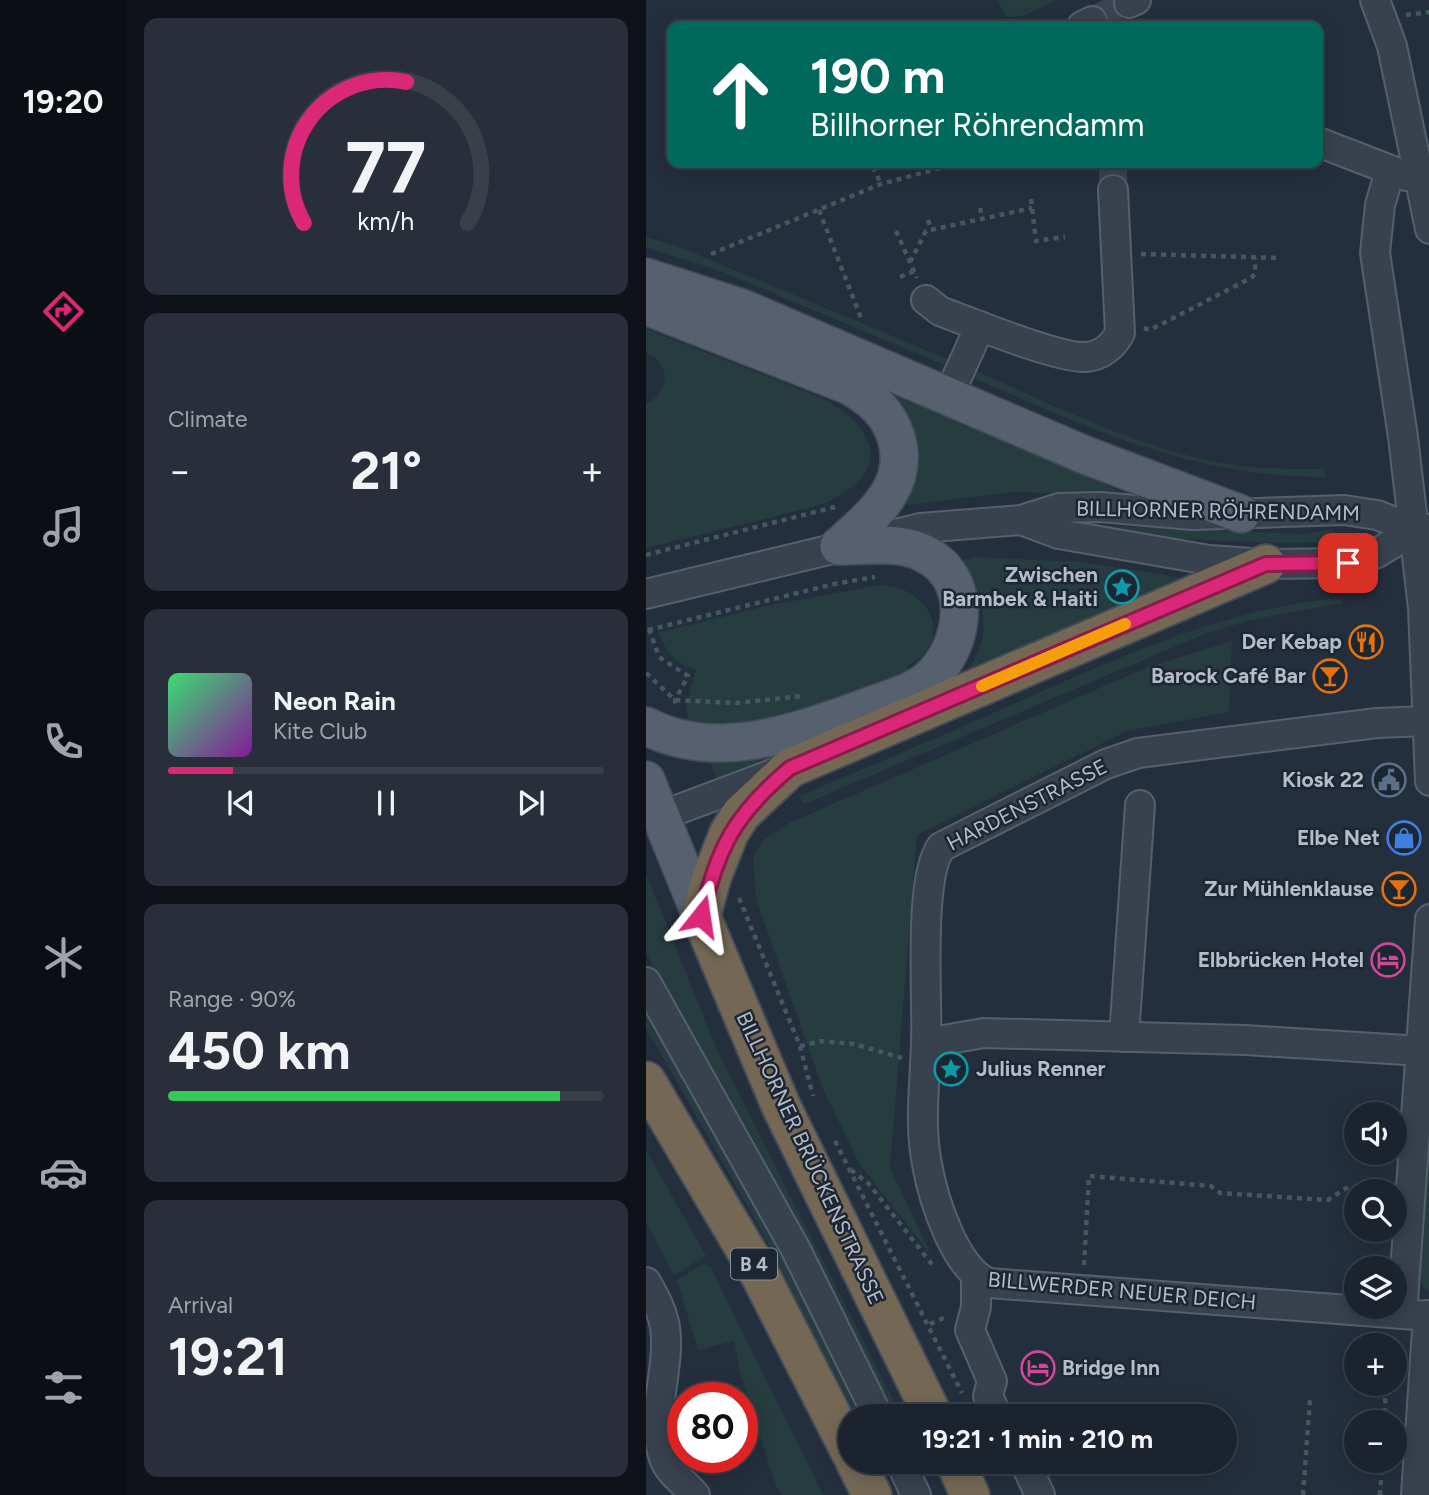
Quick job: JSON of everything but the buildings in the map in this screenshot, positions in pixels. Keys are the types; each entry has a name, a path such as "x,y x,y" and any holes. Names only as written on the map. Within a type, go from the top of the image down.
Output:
{"highway":[{"path":"701,916 712,876 729,833 741,814 790,768 1266,564"},
{"name":"BILLHORNER BRÜCKENSTRASSE","path":"701,916 781,1106 947,1404"},
{"name":"B 4","path":"646,1081 758,1271 838,1428"},
{"path":"862,1474 872,1495"},
{"path":"961,1474 970,1495"}],"main road":[{"path":"646,277 742,308 1085,455 1241,514"},
{"path":"646,306 850,386 886,414 899,450 898,478 878,510 839,546"},
{"path":"646,726 673,738 706,744 748,741 813,726 904,693 927,681 944,663 960,628 956,591 945,570 916,550 839,546"},
{"name":"BILLHORNER BRÜCKENSTRASSE","path":"646,779 651,815 701,916"}],"street":[{"path":"1375,0 1392,47 1424,181 1429,229"},
{"path":"1323,144 1390,171 1424,181"},
{"path":"1390,171 1380,205 1375,253 1422,530 1429,781"},
{"path":"926,300 940,311 980,326 1082,358 1102,353 1120,333 1113,190"},
{"path":"949,395 980,326"},
{"name":"BILLHORNER RÖHRENDAMM","path":"646,594 839,546 954,523 1021,520 1059,508 1241,514 1344,510 1377,515 1422,530"},
{"name":"BILLHORNER RÖHRENDAMM","path":"1021,520 1059,534 1209,560 1266,564 1348,563 1377,553 1422,530"},
{"name":"HARDENSTRASSE","path":"927,1043 926,947 931,868 935,855 947,842 1106,764 1138,753 1378,723 1427,721"},
{"path":"651,815 790,768"},
{"path":"1124,1037 1140,805"},
{"path":"1416,1495 1422,1051 1429,919"},
{"path":"646,982 795,1248 872,1404"},
{"path":"927,1043 984,1033 1245,1040 1422,1051"},
{"name":"BILLWERDER NEUER DEICH","path":"927,1043 922,1098 926,1163 941,1216 974,1275 989,1283 1420,1315"},
{"path":"974,1275 976,1307 970,1330 1003,1404"},
{"path":"646,1282 659,1304 665,1329 659,1427 664,1459 675,1475 693,1492"},
{"path":"992,1381 988,1395 992,1404"},
{"path":"906,1474 916,1495"},
{"path":"1030,1474 1040,1495"}],"path":[{"path":"1420,13 1429,12"},
{"path":"873,168 881,184"},
{"path":"711,254 881,184 931,168"},
{"path":"1031,199 1036,241 1065,237"},
{"path":"980,208 982,217"},
{"path":"910,262 926,231 1032,208"},
{"path":"819,210 861,318"},
{"path":"928,220 931,229"},
{"path":"896,230 926,300"},
{"path":"1116,253 1279,258"},
{"path":"1120,320 1150,330 1251,278 1255,274 1255,258"},
{"path":"900,276 914,271"},
{"path":"646,555 812,515 838,505"},
{"path":"675,700 688,676 659,657 647,630 834,583 882,577"},
{"path":"646,673 675,700 737,703 814,694"},
{"path":"737,895 800,1046 814,1100"},
{"path":"800,1046 820,1041 854,1044 900,1059 927,1043"},
{"path":"832,1135 930,1324 949,1404"},
{"path":"851,1170 869,1184 940,1274 974,1275"},
{"path":"1083,1291 1089,1176 1211,1186 1220,1193 1328,1200 1344,1189"},
{"path":"1303,1495 1310,1399"},
{"path":"1380,1495 1381,1473"}],"green space":[{"path":"997,0 1056,0 1023,16 1006,17"},
{"path":"646,237 677,246 952,361 949,367 723,272 646,247"},
{"path":"646,329 822,398 859,426 868,440 871,455 867,469 857,483 817,506 646,548 646,404 660,393 665,378 660,363 646,353"},
{"path":"967,367 1085,419 1176,452 1236,465 1324,469 1325,477 1275,475 1228,468 1139,445 1096,430 964,374"},
{"path":"894,392 1124,493 1123,496 1014,492 906,505 916,476 917,449 909,423 892,398"},
{"path":"1093,525 1304,534 1334,529 1334,542 1185,539 1096,529"},
{"path":"975,557 1083,562 1189,579 966,673 980,645 983,616 975,588 958,562"},
{"path":"880,585 898,588 913,595 924,605 931,618 934,631 930,644 922,656 907,666 912,675 743,727 690,726 686,708 696,670 682,664 673,656 658,633 766,606"},
{"path":"1342,598 1342,603 1250,620 1202,635 804,804 799,796 1166,639 1253,613"},
{"path":"1232,641 1229,712 1127,731 917,835 890,1168 933,1258 859,1163 823,1089 756,899 753,858 762,841 789,823 1148,667"},
{"path":"795,752 718,780 709,761"},
{"path":"646,874 718,1052 895,1404 886,1404 821,1271 646,953"},
{"path":"646,1011 764,1220 859,1404 850,1404 757,1223 646,1028"},
{"path":"1429,1148 1429,1291 1422,1285 1416,1272"},
{"path":"646,1150 706,1256 674,1275 646,1222"},
{"path":"703,1264 711,1268 823,1495 782,1495 776,1486 758,1430 758,1382 743,1382 734,1341 698,1350 677,1280"}],"tunnel":[{"path":"1092,21 1129,3"},
{"path":"1113,168 1113,190"}],"slow traffic":[{"path":"982,686 1125,624"}],"place":[{"name":"Zwischen Barmbek & Haiti","path":"1122,587"},
{"name":"Der Kebap","path":"1366,642"},
{"name":"Barock Café Bar","path":"1330,676"},
{"name":"Kiosk 22","path":"1389,780"},
{"name":"Elbe Net","path":"1404,838"},
{"name":"Zur Mühlenklause","path":"1399,889"},
{"name":"Elbbrücken Hotel","path":"1388,960"},
{"name":"Julius Renner","path":"951,1069"},
{"name":"Bridge Inn","path":"1038,1368"}],"route":[{"path":"701,916 712,876 729,833 741,814 790,768 1266,564 1348,563"}]}
